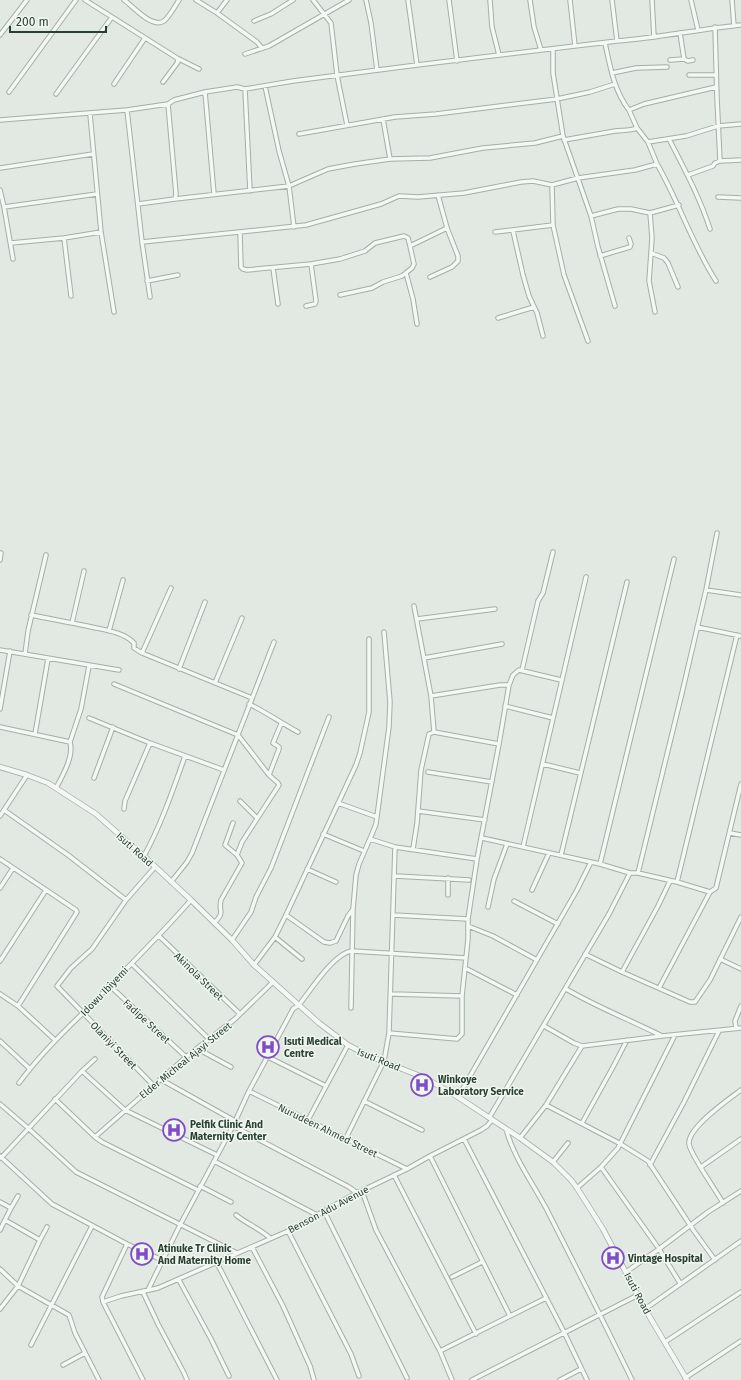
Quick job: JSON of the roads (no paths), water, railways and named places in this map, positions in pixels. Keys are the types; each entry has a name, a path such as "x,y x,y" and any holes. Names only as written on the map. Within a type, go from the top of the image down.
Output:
{"street":[{"path":"0,35 27,0"},
{"path":"9,92 76,0"},
{"path":"85,0 177,58 199,69"},
{"path":"126,0 152,22 159,23 165,20 179,0"},
{"path":"196,0 217,13 257,42 262,48"},
{"path":"217,13 227,0"},
{"path":"254,21 271,14 293,0"},
{"path":"313,0 331,23 337,75 346,125"},
{"path":"246,54 268,46 349,0"},
{"path":"366,0 371,23 377,70"},
{"path":"408,0 417,65"},
{"path":"449,0 457,61"},
{"path":"490,0 492,27 499,55"},
{"path":"530,0 534,27 541,50"},
{"path":"570,0 575,46"},
{"path":"612,0 617,41"},
{"path":"652,0 654,37"},
{"path":"691,0 698,30"},
{"path":"732,0 734,26"},
{"path":"56,94 112,17"},
{"path":"0,120 127,110 168,104 174,100 205,92 237,87 244,89 337,75 654,37 741,25"},
{"path":"715,28 716,87 720,160"},
{"path":"680,33 684,59"},
{"path":"114,84 145,38"},
{"path":"605,43 615,84 621,98 629,110 637,128 648,142 657,164 679,205 695,244 716,280"},
{"path":"553,49 553,74 564,138 591,216 600,256 615,306"},
{"path":"163,82 178,62 177,58"},
{"path":"670,60 693,60"},
{"path":"612,73 636,68 667,67"},
{"path":"689,75 716,75"},
{"path":"299,134 383,119 557,99 590,92 615,84"},
{"path":"265,86 279,151 289,186 294,227"},
{"path":"629,110 644,104 716,87"},
{"path":"244,89 250,191"},
{"path":"205,92 214,194"},
{"path":"168,104 176,194 175,199"},
{"path":"127,110 142,242 150,297"},
{"path":"90,114 101,232 114,312"},
{"path":"383,119 390,159"},
{"path":"648,142 686,136 718,126 741,124"},
{"path":"138,204 289,186 328,169 355,164 390,159 430,158 510,144 585,136 620,130 632,130 637,128"},
{"path":"669,139 706,214 710,229"},
{"path":"0,168 93,154"},
{"path":"688,175 713,166 720,160 741,160"},
{"path":"142,242 294,227 365,208 400,196 464,193 533,181 552,185 578,178 635,170 657,164"},
{"path":"552,185 553,225 564,275 588,341"},
{"path":"0,190 13,259"},
{"path":"4,207 97,194"},
{"path":"430,277 452,267 458,261 458,256 447,228 438,195"},
{"path":"718,197 741,198"},
{"path":"591,216 618,209 631,209 650,213 679,205"},
{"path":"650,213 652,238 649,281 654,312"},
{"path":"495,232 553,225"},
{"path":"410,246 447,228"},
{"path":"513,231 523,275 543,336"},
{"path":"10,243 64,238 101,232"},
{"path":"240,233 241,267 243,269 273,268 340,259 365,251 375,243 404,236 408,238 414,264 412,268 402,276 383,282 372,288 340,295"},
{"path":"64,238 71,296"},
{"path":"600,256 630,247 631,244 629,238"},
{"path":"651,253 664,258 668,263 678,287"},
{"path":"306,306 315,304 316,300 310,264"},
{"path":"273,268 278,304"},
{"path":"406,273 413,299 417,324"},
{"path":"148,281 178,275"},
{"path":"498,318 534,307"},
{"path":"638,873 706,590 717,533"},
{"path":"522,670 538,601 543,593 553,552"},
{"path":"0,560 1,553"},
{"path":"25,654 31,615 46,555"},
{"path":"600,864 674,559"},
{"path":"72,623 84,571"},
{"path":"523,847 586,577"},
{"path":"109,631 123,580"},
{"path":"561,855 627,582"},
{"path":"142,653 171,588"},
{"path":"706,590 741,595"},
{"path":"179,669 205,602"},
{"path":"414,606 431,696 434,732"},
{"path":"417,619 495,609"},
{"path":"31,615 122,635 132,641 134,643 134,648 142,653 252,698"},
{"path":"215,683 242,618"},
{"path":"677,882 739,635 697,628"},
{"path":"351,1008 353,909 356,870 374,831 390,727 390,702 384,632"},
{"path":"254,965 275,937 356,765 369,712 369,639"},
{"path":"171,882 187,862 192,853 274,642"},
{"path":"424,658 502,644"},
{"path":"0,650 119,670"},
{"path":"0,709 10,651"},
{"path":"35,734 48,659"},
{"path":"56,788 65,771 68,760 71,744 70,742 81,708 89,666"},
{"path":"390,1033 457,1039 462,1034 462,996 468,919 477,859 509,685 516,671 522,670 561,680"},
{"path":"114,684 238,735 269,775 279,785 240,847 237,855"},
{"path":"431,696 500,685 509,685"},
{"path":"249,704 266,712 281,724 298,732"},
{"path":"505,706 553,718"},
{"path":"232,940 251,912 256,897 271,868 329,717"},
{"path":"89,718 150,743 224,770"},
{"path":"269,775 279,749 279,747 274,743 281,724"},
{"path":"0,727 70,742"},
{"path":"94,778 113,727"},
{"path":"413,850 422,764 429,734 434,732 499,744"},
{"path":"124,809 125,801 150,743"},
{"path":"144,856 155,837 185,756"},
{"path":"543,764 580,773"},
{"name":"Isuti Road","path":"0,767 27,775 56,788 96,814 191,900 232,940 254,965 319,1023 348,1045 367,1055 425,1078 458,1097 553,1162 572,1180 603,1229 645,1308 686,1379"},
{"path":"428,772 492,782"},
{"path":"0,816 27,775"},
{"path":"659,988 710,892 717,886 740,794 741,784"},
{"path":"240,801 258,818"},
{"path":"338,803 377,817"},
{"path":"4,810 88,870 126,900 155,867"},
{"path":"418,811 484,820"},
{"path":"214,923 221,915 221,900 242,863 237,855 225,845 233,823"},
{"path":"730,833 741,836"},
{"path":"323,834 364,851"},
{"path":"482,838 600,864 630,873 638,873 677,882 710,892"},
{"path":"370,839 413,850 477,859"},
{"path":"488,907 494,879 507,844"},
{"path":"346,1138 384,1061 390,1033 395,846"},
{"path":"532,890 549,853"},
{"path":"0,859 77,912 18,1006"},
{"path":"458,1097 558,924 591,862"},
{"path":"0,888 13,868"},
{"path":"307,869 336,882"},
{"path":"491,1119 609,914 630,873"},
{"path":"395,876 469,880"},
{"path":"448,878 448,895"},
{"path":"622,972 670,881"},
{"path":"0,961 46,890"},
{"name":"Olaniyi Street","path":"126,900 92,949 71,968 57,986 153,1085"},
{"name":"Idowu Ibiyemi","path":"19,1083 55,1040 159,936 191,900"},
{"path":"514,901 558,924"},
{"path":"286,915 324,942 330,943 336,941 353,909"},
{"path":"393,915 468,919"},
{"path":"585,954 690,1002 697,1002 710,980 741,917"},
{"path":"468,926 493,936 537,960"},
{"name":"Akinola Street","path":"159,936 240,1014"},
{"path":"275,937 302,959"},
{"path":"187,1380 158,1324 146,1291 233,1126 249,1091 293,1010 299,1005 328,966 343,955 352,951 466,958"},
{"path":"720,959 741,969"},
{"path":"133,965 209,1039"},
{"path":"465,968 517,995"},
{"name":"Elder Micheal Ajayi Street","path":"95,1137 186,1057 198,1049 240,1014 273,982"},
{"name":"Fadipe Street","path":"109,985 186,1057"},
{"path":"566,989 589,1002 622,1016 662,1036"},
{"path":"0,994 18,1006 55,1040"},
{"path":"392,994 462,996"},
{"path":"736,1028 734,1021 741,1006"},
{"path":"544,1026 582,1046 675,1034 741,1028"},
{"path":"650,1165 684,1102 719,1031"},
{"path":"577,1188 601,1167 616,1151 675,1034"},
{"path":"582,1123 627,1040"},
{"path":"0,1041 30,1068"},
{"path":"308,1120 348,1045"},
{"path":"520,1138 546,1105 582,1046"},
{"path":"198,1049 231,1067"},
{"path":"268,1057 326,1086"},
{"path":"95,1059 82,1070 0,1157 50,1202 92,1226 162,1260"},
{"path":"82,1070 125,1110 217,1155"},
{"path":"160,1080 235,1120"},
{"path":"723,1203 689,1145 690,1138 694,1130 712,1113 741,1090"},
{"name":"Nurudeen Ahmed Street","path":"249,1091 407,1169"},
{"path":"55,1099 95,1137 231,1202"},
{"path":"364,1102 422,1130"},
{"path":"0,1104 76,1172 237,1253"},
{"path":"546,1105 645,1158 715,1260"},
{"name":"Benson Adu Avenue","path":"103,1302 121,1296 158,1288 179,1280 288,1231 357,1193 407,1169 481,1130 488,1126 491,1119"},
{"path":"233,1126 349,1186 357,1193"},
{"path":"506,1129 510,1142 518,1158 544,1204 632,1380"},
{"path":"464,1139 587,1380"},
{"path":"701,1167 741,1139"},
{"path":"553,1162 568,1143"},
{"path":"430,1156 510,1316"},
{"path":"214,1161 317,1215"},
{"path":"601,1167 658,1247 680,1283"},
{"path":"394,1175 476,1334"},
{"path":"362,1191 376,1230 440,1351 452,1380"},
{"path":"626,1272 658,1247 741,1191"},
{"path":"0,1230 18,1196"},
{"path":"0,1202 11,1208"},
{"path":"324,1211 407,1378"},
{"path":"236,1214 245,1222 258,1228 270,1238"},
{"path":"5,1220 40,1240"},
{"path":"31,1345 92,1226"},
{"path":"0,1309 18,1286 47,1227"},
{"path":"288,1231 351,1354 359,1376"},
{"path":"645,1308 741,1241"},
{"path":"127,1244 103,1293 103,1302 143,1380"},
{"path":"252,1246 283,1306 310,1366 314,1380"},
{"path":"452,1277 482,1262"},
{"path":"217,1263 277,1380"},
{"path":"0,1269 18,1286 52,1304 70,1316 75,1333 99,1380"},
{"path":"179,1280 229,1376"},
{"path":"665,1342 741,1292"},
{"path":"472,1380 638,1295"},
{"path":"440,1351 546,1298"},
{"path":"686,1379 741,1341"},
{"path":"63,1365 85,1353"},
{"path":"560,1380 581,1369"}],"place":[{"name":"Isuti Medical Centre","path":"268,1047"},
{"name":"Winkoye Laboratory Service","path":"422,1085"},
{"name":"Pelfik Clinic And Maternity Center","path":"174,1130"},
{"name":"Atinuke Tr Clinic And Maternity Home","path":"142,1254"},
{"name":"Vintage Hospital","path":"613,1258"}]}
